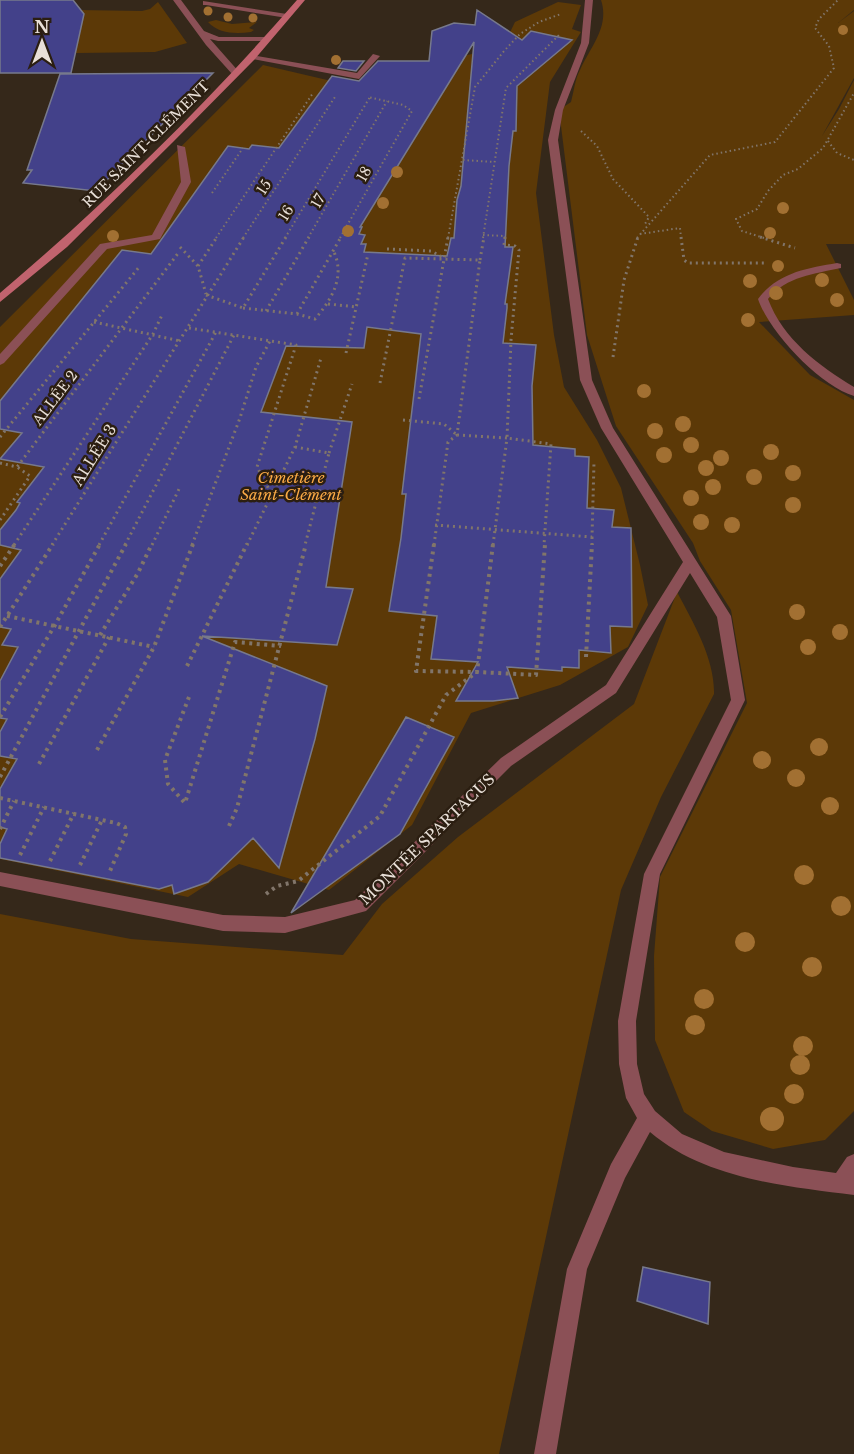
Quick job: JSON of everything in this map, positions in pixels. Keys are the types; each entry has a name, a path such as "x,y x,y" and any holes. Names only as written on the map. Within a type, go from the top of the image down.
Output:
{"main road":[{"name":"RUE SAINT-CLÉMENT","path":"0,299 63,245 236,73 301,0"}],"street":[{"path":"177,0 209,44 236,73"},
{"path":"589,0 585,43 559,110 553,140 586,380 607,428 724,616 738,700 652,874 627,1021 628,1064 635,1098 648,1118 675,1141 724,1162 793,1178 847,1184 854,1164"},
{"path":"206,3 287,16"},
{"path":"202,33 230,40 267,39"},
{"path":"250,58 359,76 376,56"},
{"path":"0,361 104,246 156,237 186,182 180,147"},
{"path":"837,266 816,269 783,280 770,288 763,299 766,312 798,351 854,392"},
{"name":"MONTÉE SPARTACUS","path":"0,879 223,924 285,925 360,906 506,762 611,689 691,561"},
{"path":"544,1454 577,1269 618,1171 648,1118"}],"path":[{"path":"636,239 710,155 775,142 834,68 829,46 815,28 819,19 838,0"},
{"path":"419,399 475,87 489,68 523,33 539,22 560,15 568,8"},
{"path":"560,15 562,20"},
{"path":"403,420 444,424 457,435 551,444 547,534 536,675 416,670 448,442 457,435 483,235 506,88 564,29"},
{"path":"198,266 317,88"},
{"name":"15","path":"206,295 339,91"},
{"path":"796,248 742,231 736,219 757,208 768,190 783,175 798,169 828,141 854,93"},
{"name":"18","path":"297,314 412,111 402,105 359,95"},
{"name":"16","path":"243,308 369,97"},
{"name":"17","path":"266,310 387,101"},
{"path":"559,110 572,114 576,126 597,146 613,179 649,217 636,239 624,280 613,359"},
{"path":"828,141 837,153 854,160"},
{"path":"462,160 494,162"},
{"path":"164,219 181,249 198,266 206,295 243,308 297,314 315,319 328,304 336,286 339,258 333,250"},
{"path":"640,234 680,228 684,260 688,263 774,264"},
{"path":"223,924 277,886 298,882 380,816 446,695 477,672 507,438 511,340 519,250 515,246 504,245 505,236 483,235"},
{"path":"0,437 148,256 156,237"},
{"name":"ALLÉE 2","path":"17,467 181,249"},
{"path":"387,249 431,251 444,258"},
{"path":"346,353 368,254"},
{"path":"380,383 405,258 480,260"},
{"name":"ALLÉE 3","path":"0,627 189,328 206,295"},
{"path":"328,304 357,308"},
{"path":"0,566 153,334 162,315"},
{"path":"94,322 180,341"},
{"path":"189,328 296,345 257,467 271,493"},
{"path":"0,717 55,625 216,332"},
{"path":"0,777 152,496 234,335"},
{"path":"97,750 154,647 236,429 256,367 270,341"},
{"path":"187,666 295,447 321,358"},
{"path":"229,826 237,808 281,646 329,453 352,384"},
{"path":"295,447 329,453"},
{"path":"586,657 594,462"},
{"path":"0,463 17,467 30,476 0,520"},
{"path":"100,635 138,573 180,487"},
{"path":"435,525 592,537"},
{"path":"7,616 154,647"},
{"path":"39,764 109,637"},
{"path":"189,697 165,760 168,784 185,803 235,642 281,646"},
{"path":"0,798 74,813 126,827 126,834 110,872"},
{"path":"0,829 14,801"},
{"path":"18,859 44,807"},
{"path":"49,864 74,813"},
{"path":"78,868 102,820"}],"green space":[{"path":"601,0 854,0 854,10 838,23 854,11 854,78 822,136 854,80 854,244 826,244 854,300 854,315 759,322 810,375 854,400 854,1111 825,1140 773,1149 712,1131 684,1112 655,1040 654,956 660,877 747,703 731,610 700,561 693,543 616,426 587,335 559,110 571,102 578,74 598,36 603,19"},
{"path":"158,2 187,43 155,52 0,54 77,10 142,11 150,9"},
{"name":"Cimetière Saint-Clément","path":"558,2 581,5 572,29 581,32 550,82 536,193 554,335 564,387 597,440 621,488 640,565 648,605 628,647 560,685 471,713 412,825 329,890 239,864 188,897 0,859 0,327 263,65 417,101 463,56 503,47 515,22"},
{"path":"216,20 232,24 257,22 249,28 254,30 251,32 234,33 217,29 208,22"},
{"path":"677,592 707,654 714,694 661,797 621,890 499,1454 0,1454 0,914 131,939 343,955 382,904 458,837 634,704"}],"building":[{"path":"0,0 73,0 84,14 71,73 0,73"},
{"name":"Cimetière Saint-Clément","path":"477,10 522,40 531,31 572,40 517,86 516,131 513,131 509,166 505,247 513,247 505,304 507,308 503,343 536,345 532,386 533,445 575,449 575,456 589,457 587,508 614,510 612,527 631,528 632,627 610,626 611,653 579,650 579,668 562,667 562,671 507,667 518,698 456,701 478,662 431,659 437,616 389,611 401,538 406,494 402,494 421,334 367,327 364,348 286,346 261,412 352,422 326,587 353,589 337,645 202,636 327,686 315,739 279,868 253,838 208,882 174,894 172,885 159,889 0,858 0,844 7,829 0,827 0,789 17,759 0,756 0,732 7,719 0,718 0,681 18,647 2,645 11,629 0,627 0,579 21,550 0,545 0,530 16,510 20,503 17,502 44,467 0,459 22,433 0,429 0,401 122,250 151,254 228,146 249,149 252,145 279,148 332,76 359,81 378,61 429,61 432,31 454,23 475,25","holes":["474,42 461,186 457,200 454,238 451,238 447,256 364,252 366,244 361,244 365,235 359,234 362,227 360,227"]},
{"path":"343,61 364,61 356,71 338,68"},
{"path":"213,73 96,191 23,183 32,170 27,170 60,74"},
{"path":"406,717 454,737 400,834 291,913"},
{"path":"643,1267 710,1282 708,1324 637,1301"}]}
